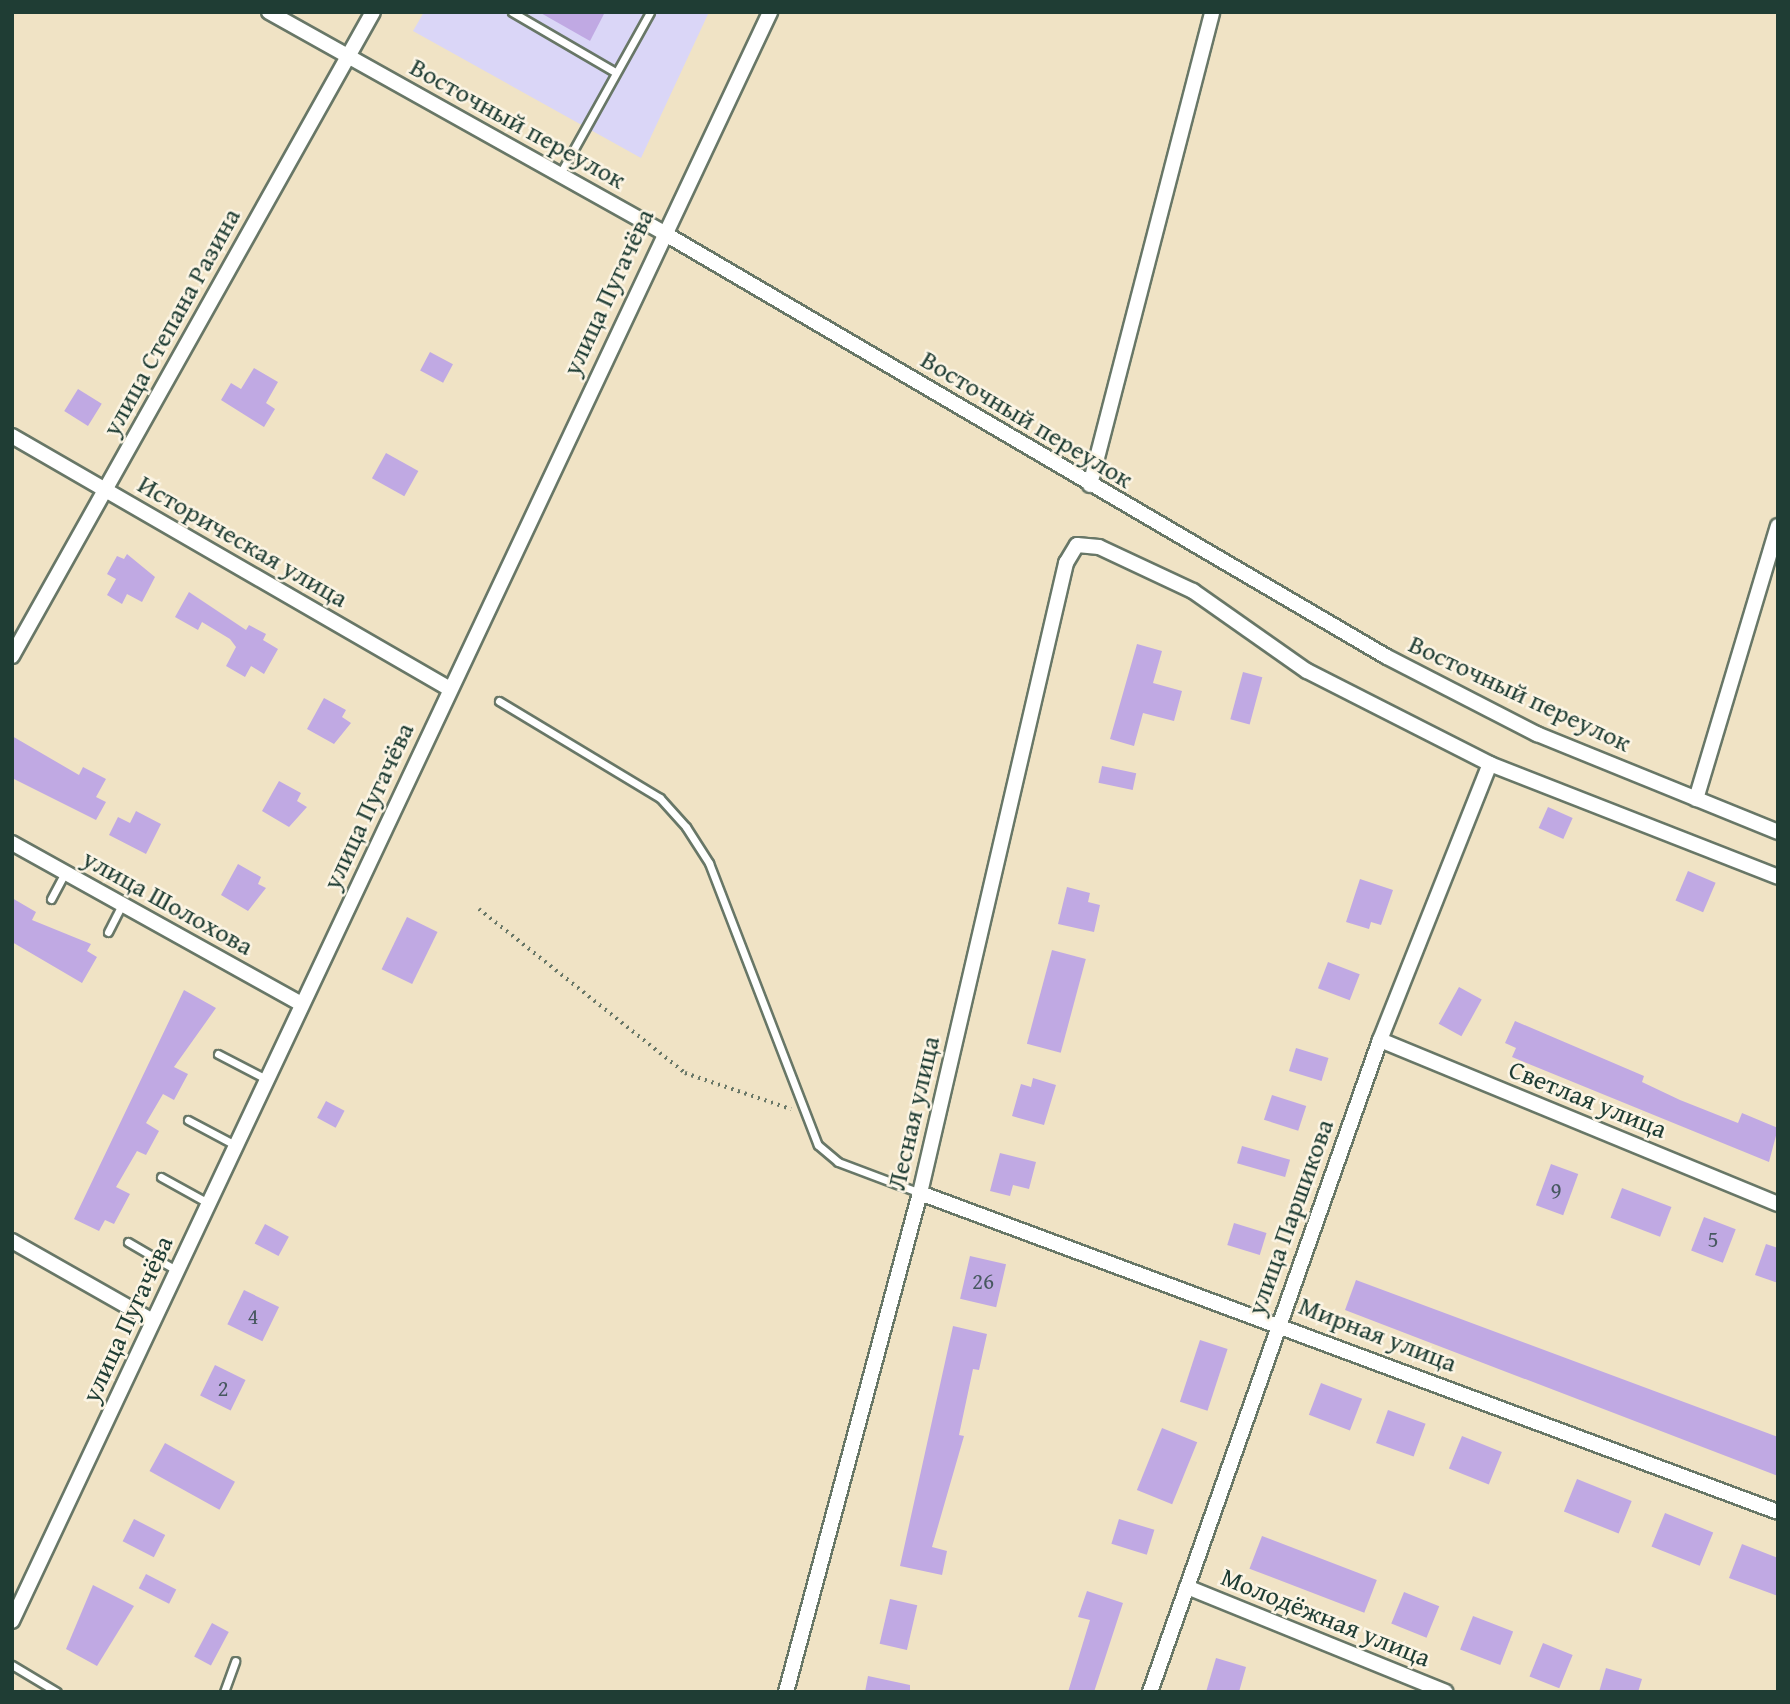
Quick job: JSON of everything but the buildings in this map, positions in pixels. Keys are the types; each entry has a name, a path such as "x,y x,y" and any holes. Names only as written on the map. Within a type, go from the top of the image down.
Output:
{"street":[{"name":"Восточный переулок","path":"269,12 663,232 1387,657 1537,734 1778,832"},
{"name":"улица Степана Разина","path":"12,656 107,492 373,12"},
{"name":"улица Пугачёва","path":"12,1621 663,232 770,12"},
{"path":"1090,485 1212,12"},
{"name":"Историческая улица","path":"12,436 450,688"},
{"path":"1696,799 1778,526"},
{"name":"Лесная улица","path":"786,1692 920,1193 1066,563 1077,545 1099,547 1193,591 1307,671 1490,764"},
{"path":"1490,764 1778,877"},
{"name":"улица Паршикова","path":"1150,1692 1278,1322 1380,1040 1490,764"},
{"name":"улица Шолохова","path":"12,843 301,1004"},
{"name":"Светлая улица","path":"1380,1040 1778,1204"},
{"name":"Мирная улица","path":"920,1193 1278,1322 1778,1512"},
{"path":"12,1241 153,1321"},
{"name":"Молодёжная улица","path":"1187,1587 1445,1692"}],"lane":[{"path":"512,12 615,72"},
{"path":"560,174 650,12"},
{"path":"499,701 660,798 686,827 709,863 806,1114 826,1155 920,1193"},
{"path":"51,900 65,873"},
{"path":"108,932 122,905"},
{"path":"218,1054 267,1079"},
{"path":"188,1120 235,1145"},
{"path":"160,1177 208,1203"},
{"path":"128,1242 176,1270"},
{"path":"224,1692 235,1661"},
{"path":"12,1665 57,1692"}],"path":[{"path":"479,909 685,1073 806,1114"}],"shaded area":[{"path":"424,12 709,12 641,158 413,31"}]}
